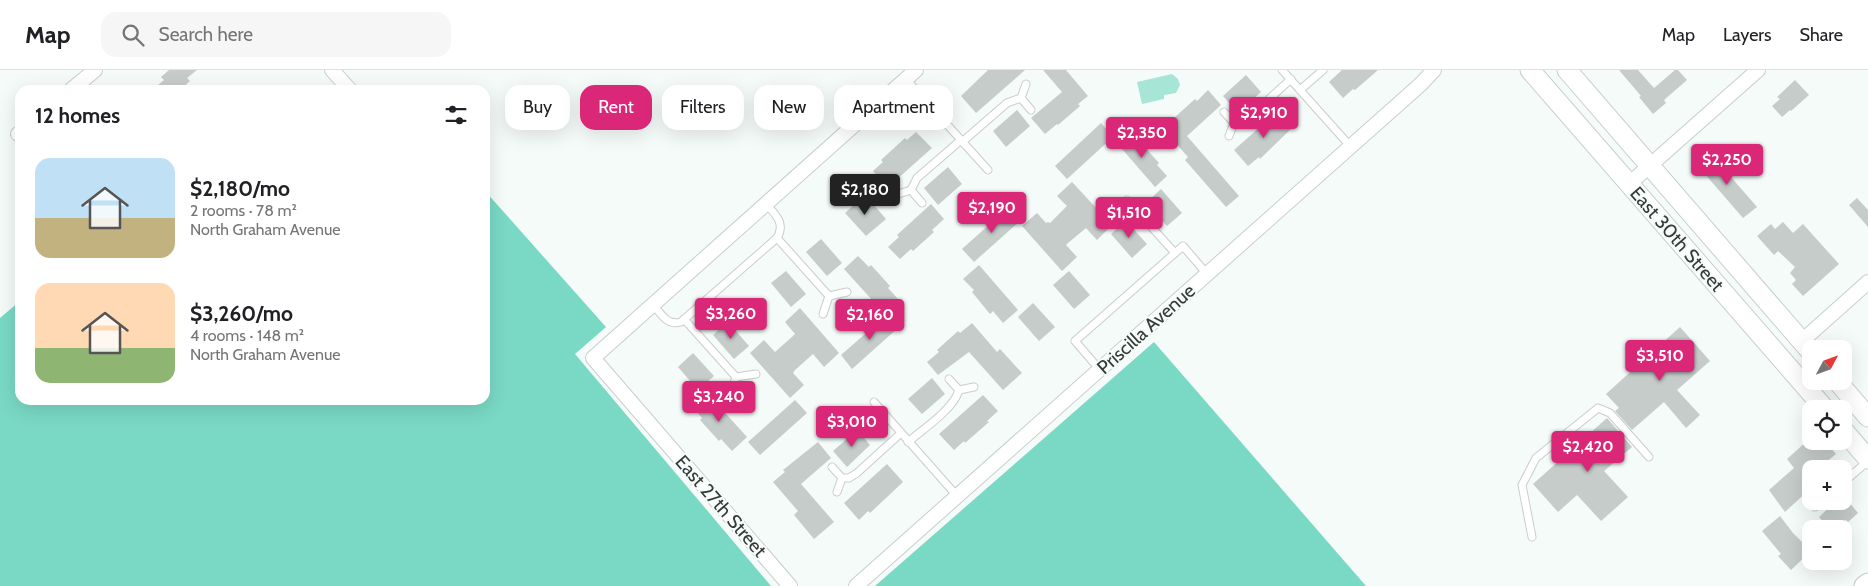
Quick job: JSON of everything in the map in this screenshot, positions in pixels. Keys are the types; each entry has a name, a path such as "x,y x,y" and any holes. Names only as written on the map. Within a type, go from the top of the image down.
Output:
{"main road":[{"name":"East 30th Street","path":"1530,70 1817,400"},
{"name":"East 30th Street","path":"1567,70 1802,341"},
{"path":"1845,390 1868,417"},
{"path":"1852,441 1868,460"},
{"path":"1864,586 1868,583"}],"street":[{"path":"77,85 94,70"},
{"path":"332,70 346,85"},
{"name":"Priscilla Avenue","path":"856,586 1351,147 1434,70"},
{"path":"1629,184 1758,70"},
{"path":"652,304 911,75"},
{"path":"1812,340 1868,282"},
{"name":"East 27th Street","path":"652,304 593,358 790,586"}],"lane":[{"path":"1282,70 1351,147"},
{"path":"1300,90 1324,70"},
{"path":"911,75 962,141 988,170"},
{"path":"1229,136 1234,123 1247,118 1291,79"},
{"path":"1021,98 1026,84"},
{"path":"895,195 911,190 917,178 1007,103 1021,98"},
{"path":"1021,98 1031,110"},
{"path":"1224,112 1234,123"},
{"path":"911,190 922,203"},
{"path":"1127,200 1175,253"},
{"path":"652,304 670,322 677,323 684,320 777,238 781,231 781,222 766,204"},
{"path":"777,238 829,296"},
{"path":"1100,370 1076,340 1183,246 1207,274"},
{"path":"829,296 847,292"},
{"path":"823,314 829,296"},
{"path":"684,320 736,377"},
{"path":"736,377 756,374"},
{"path":"730,396 736,377"},
{"path":"948,379 959,390"},
{"path":"959,390 974,387"},
{"path":"908,442 956,399 959,390"},
{"path":"874,402 957,496"},
{"path":"1532,537 1522,485 1536,458 1598,408 1610,413 1649,456"},
{"path":"832,467 842,478 849,478 901,433"},
{"path":"1852,475 1868,460"},
{"path":"837,492 842,478"}],"green space":[{"path":"1172,74 1178,79 1180,85 1176,93 1164,95 1164,99 1142,104 1137,82"},
{"path":"490,197 606,327 575,354 771,586 0,586 0,318 15,305 15,405 490,405"},
{"path":"1154,342 1366,586 875,586"}],"building":[{"path":"169,70 197,70 187,78 190,81 186,85 158,85 164,80 161,77"},
{"path":"988,70 1025,70 976,113 961,96"},
{"path":"1043,70 1066,70 1088,96 1078,104 1080,106 1045,134 1031,118 1062,92"},
{"path":"1342,70 1378,70 1343,98 1329,82"},
{"path":"1619,70 1638,70 1654,88 1675,70 1678,70 1687,80 1664,100 1666,103 1653,114 1639,97 1641,96"},
{"path":"1246,75 1261,92 1238,113 1223,96"},
{"path":"1795,80 1809,95 1782,117 1772,106 1780,99 1777,97"},
{"path":"1208,90 1221,105 1187,136 1239,196 1226,207 1185,160 1188,157 1164,130 1175,120 1174,118"},
{"path":"1017,110 1030,126 1006,147 993,131"},
{"path":"1278,111 1293,127 1260,159 1259,157 1248,166 1234,150"},
{"path":"1101,123 1113,137 1067,179 1055,166"},
{"path":"916,132 932,148 887,188 873,171 883,162 881,160 905,138 907,140"},
{"path":"1128,132 1159,163 1157,165 1167,176 1155,187 1116,142"},
{"path":"1711,154 1757,207 1743,218 1697,165"},
{"path":"948,167 962,184 938,205 924,188"},
{"path":"1072,182 1112,225 1097,240 1086,228 1068,243 1066,245 1077,257 1062,271 1022,226 1037,213 1046,223 1050,223 1067,206 1057,196"},
{"path":"1161,189 1182,213 1167,226 1146,203"},
{"path":"865,195 886,219 866,236 845,213"},
{"path":"1857,198 1868,210 1868,227 1849,205"},
{"path":"931,204 944,219 932,230 934,232 913,251 911,249 900,259 888,247 899,237 897,235"},
{"path":"1009,207 1021,220 974,262 962,249"},
{"path":"1126,221 1147,244 1132,258 1111,234"},
{"path":"1783,222 1793,233 1803,224 1839,264 1803,296 1792,284 1796,280 1790,273 1795,267 1778,251 1774,255 1757,236 1771,224 1775,229"},
{"path":"821,239 842,263 827,276 806,252"},
{"path":"858,256 869,267 871,265 890,286 888,288 898,299 883,312 844,269"},
{"path":"979,265 1018,310 1003,323 993,311 990,314 972,292 974,290 963,279"},
{"path":"786,271 806,294 791,307 771,283"},
{"path":"1069,271 1090,295 1074,309 1053,285"},
{"path":"1033,303 1055,327 1039,341 1018,317"},
{"path":"800,308 839,353 824,367 813,354 795,370 793,373 804,385 790,398 750,353 764,340 775,352 793,336 795,334 785,322"},
{"path":"888,314 899,327 852,369 841,355"},
{"path":"728,322 749,346 734,359 713,335"},
{"path":"972,323 997,352 1000,349 1022,373 1003,390 969,352 938,375 927,362 958,331 960,333"},
{"path":"1680,327 1710,361 1677,390 1700,415 1686,428 1664,402 1632,430 1615,411 1619,408 1606,394"},
{"path":"693,353 714,376 698,390 678,367"},
{"path":"932,378 945,394 922,414 908,399"},
{"path":"705,394 715,406 717,404 747,437 732,451 721,439 719,441 700,420 702,418 692,406"},
{"path":"983,395 998,411 987,421 989,422 954,450 939,434"},
{"path":"795,400 807,413 760,455 748,442"},
{"path":"1607,418 1632,447 1604,471 1628,497 1601,521 1577,495 1558,512 1533,484"},
{"path":"857,430 870,445 847,467 833,451"},
{"path":"818,442 831,458 801,484 834,522 814,539 794,515 798,511 773,482 785,472 783,470"},
{"path":"1802,446 1802,450 1833,450 1836,454 1829,460 1802,460 1802,496 1785,512 1769,490 1794,468 1787,459"},
{"path":"887,464 903,482 870,513 868,511 859,520 844,503"},
{"path":"1852,506 1858,513 1850,520 1822,520 1819,517 1826,510 1852,510"},
{"path":"1780,516 1802,542 1802,560 1791,570 1778,556 1781,554 1762,531"}]}
